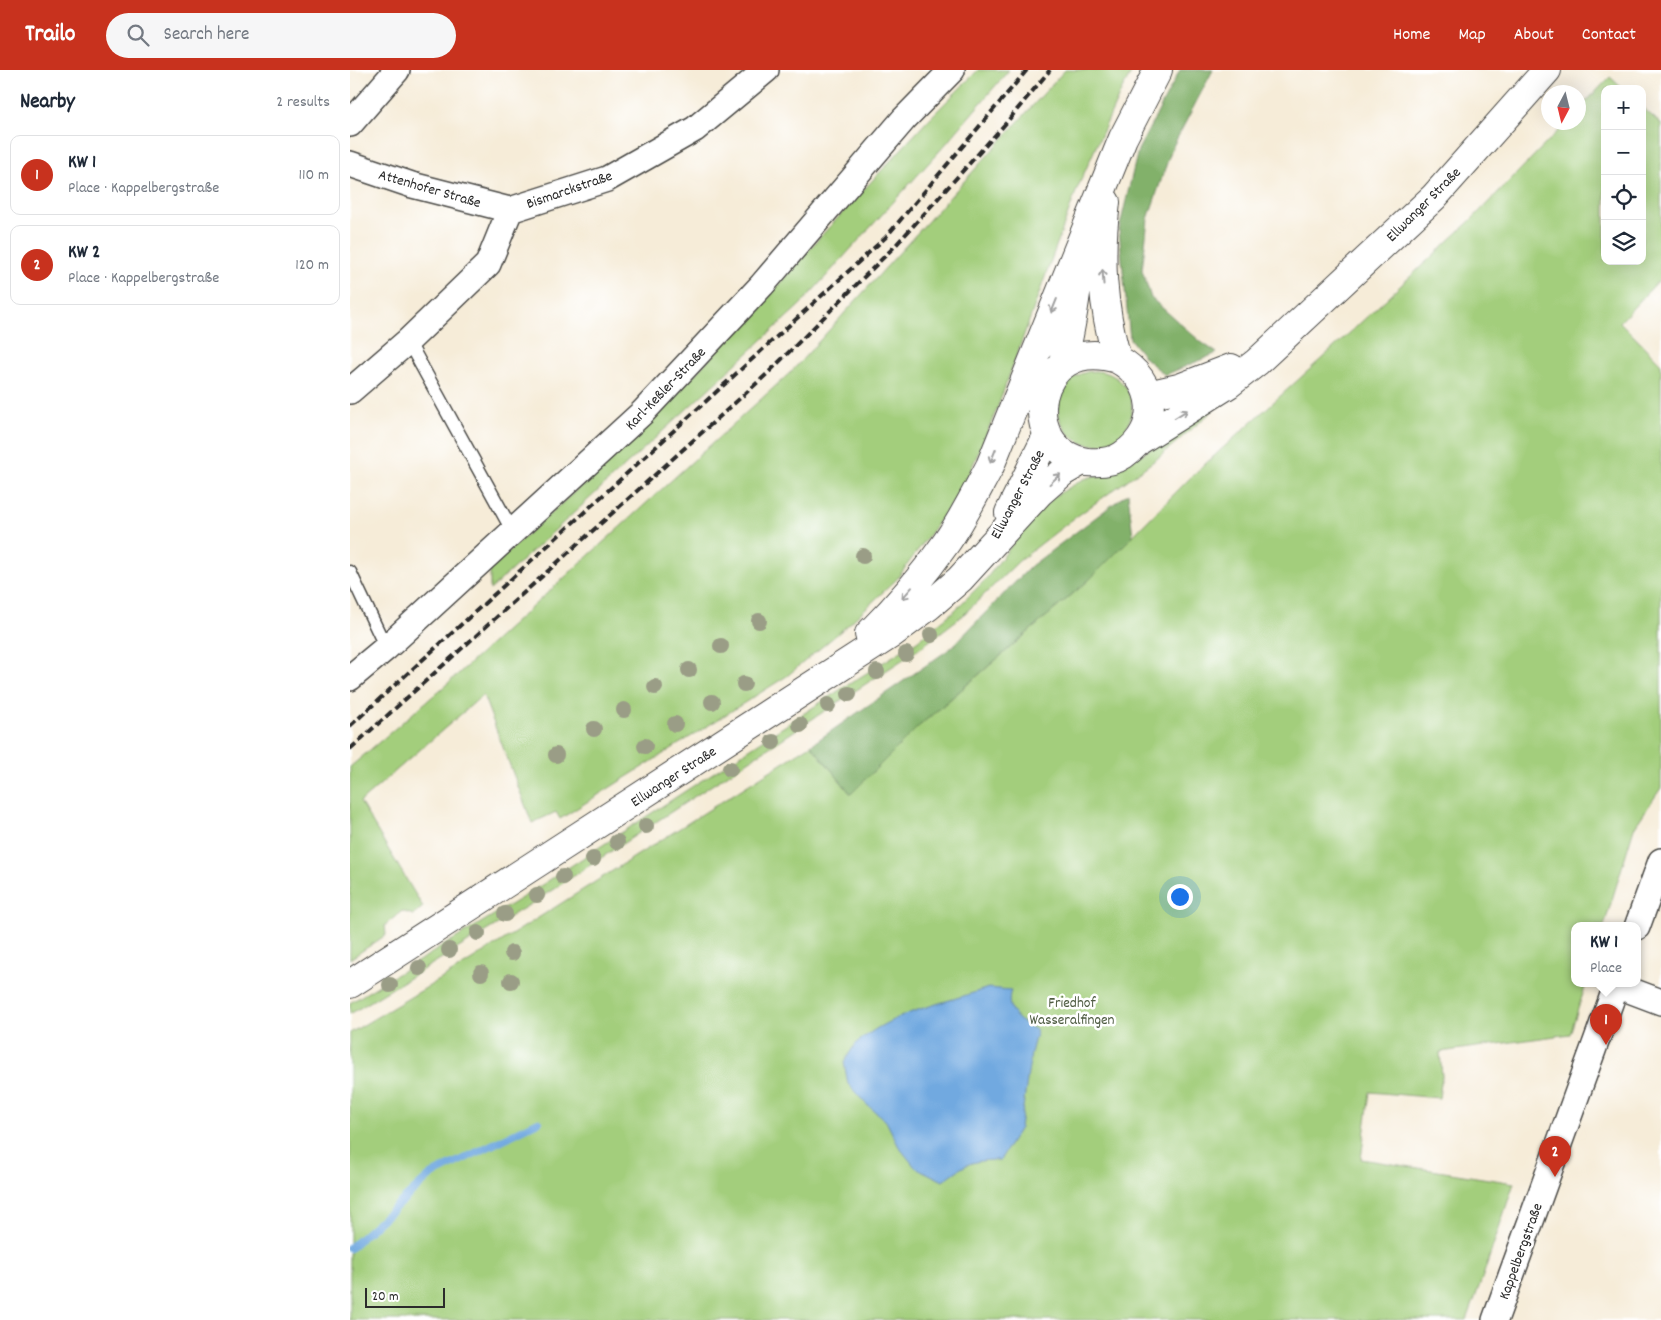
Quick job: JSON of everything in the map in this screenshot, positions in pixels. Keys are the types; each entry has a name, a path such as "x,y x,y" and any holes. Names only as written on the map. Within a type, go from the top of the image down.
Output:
{"main road":[{"path":"801,693 861,642 892,611 921,577 961,520 990,466 1123,138 1158,70"},
{"name":"Ellwanger Straße","path":"1140,440 1229,384 1257,362 1434,197 1547,70"},
{"path":"1117,359 1109,328 1102,264 1106,200 1113,168 1123,138"},
{"path":"1062,366 1068,344 1086,228"},
{"name":"Ellwanger Straße","path":"1148,395 1179,388 1232,367 1292,330"},
{"path":"1088,355 1103,355 1117,359 1137,373 1148,395 1150,406 1149,418 1140,440 1131,450 1114,459 1095,463 1068,456 1056,446 1043,423 1041,410 1046,386 1062,366 1074,359 1088,355"},
{"name":"Ellwanger Straße","path":"985,552 1025,483 1048,434"},
{"name":"Ellwanger Straße","path":"350,984 890,635 929,606 960,579 1040,493 1062,472 1082,461"}],"street":[{"path":"350,124 397,70"},
{"name":"Bismarckstraße","path":"350,391 408,341 488,264 510,210 606,179 695,129 766,70"},
{"name":"Karl-Keßler-Straße","path":"350,678 386,648 649,406 762,286 904,119 952,70"},
{"name":"Attenhofer Straße","path":"350,164 412,186 510,210"},
{"path":"1639,922 1661,861"},
{"name":"Kappelbergstraße","path":"1495,1320 1616,987"},
{"path":"1624,987 1661,1002"}],"lane":[{"path":"408,341 513,532"},
{"path":"350,572 386,648"}],"green space":[{"path":"978,70 1009,70 945,145 800,305 490,590 490,568 644,429 930,118"},
{"path":"1065,70 1133,70 1122,89 1077,189 997,409 963,488 897,579 848,625 787,676 560,819 556,812 532,823 483,695 360,802 423,907 413,915 402,911 385,925 386,935 350,959 350,767 447,684 792,371"},
{"path":"1180,70 1213,70 1172,148 1148,219 1142,270 1151,298 1201,342 1217,353 1165,375 1145,358 1130,339 1119,230 1138,150"},
{"name":"Friedhof Wasseralfingen","path":"1610,77 1619,85 1602,85"},
{"name":"Friedhof Wasseralfingen","path":"1601,86 1601,265 1646,265 1646,111 1661,124 1661,278 1620,322 1661,364 1661,788 1634,828 1605,922 1571,922 1571,987 1585,987 1570,1034 1440,1052 1442,1076 1439,1098 1370,1092 1361,1159 1514,1183 1467,1320 350,1320 350,1033 456,970 811,745 851,794 919,726 1090,579 1193,475 1471,220 1559,130 1586,130 1586,102"},
{"path":"1095,371 1109,374 1121,382 1129,394 1132,408 1129,422 1121,434 1109,442 1095,445 1081,442 1069,434 1061,422 1058,408 1061,394 1069,382 1081,374"},
{"path":"1217,407 1158,458 1069,522 1019,561 962,616 919,649 534,902 350,1014 350,1003 528,894 917,641 954,611 986,579 1030,521 1055,496 1084,479 1120,468"},
{"path":"1128,493 1133,536 1090,579 919,726 851,794 811,745 951,648 1031,566"}],"water":[{"path":"988,988 1011,990 1009,997 1011,1010 1024,1023 1037,1030 1031,1053 1020,1128 1000,1160 969,1164 943,1181 915,1167 899,1147 886,1121 865,1103 848,1084 844,1062 857,1043 886,1023 919,1009"}],"waterway":[{"path":"350,1248 431,1175 538,1122"}],"railway":[{"path":"350,726 886,237 1027,70"},
{"path":"350,749 767,374 895,246 1006,123 1050,70"}],"place":[{"name":"KW 1","path":"1606,1045"},
{"name":"KW 2","path":"1555,1177"}]}
